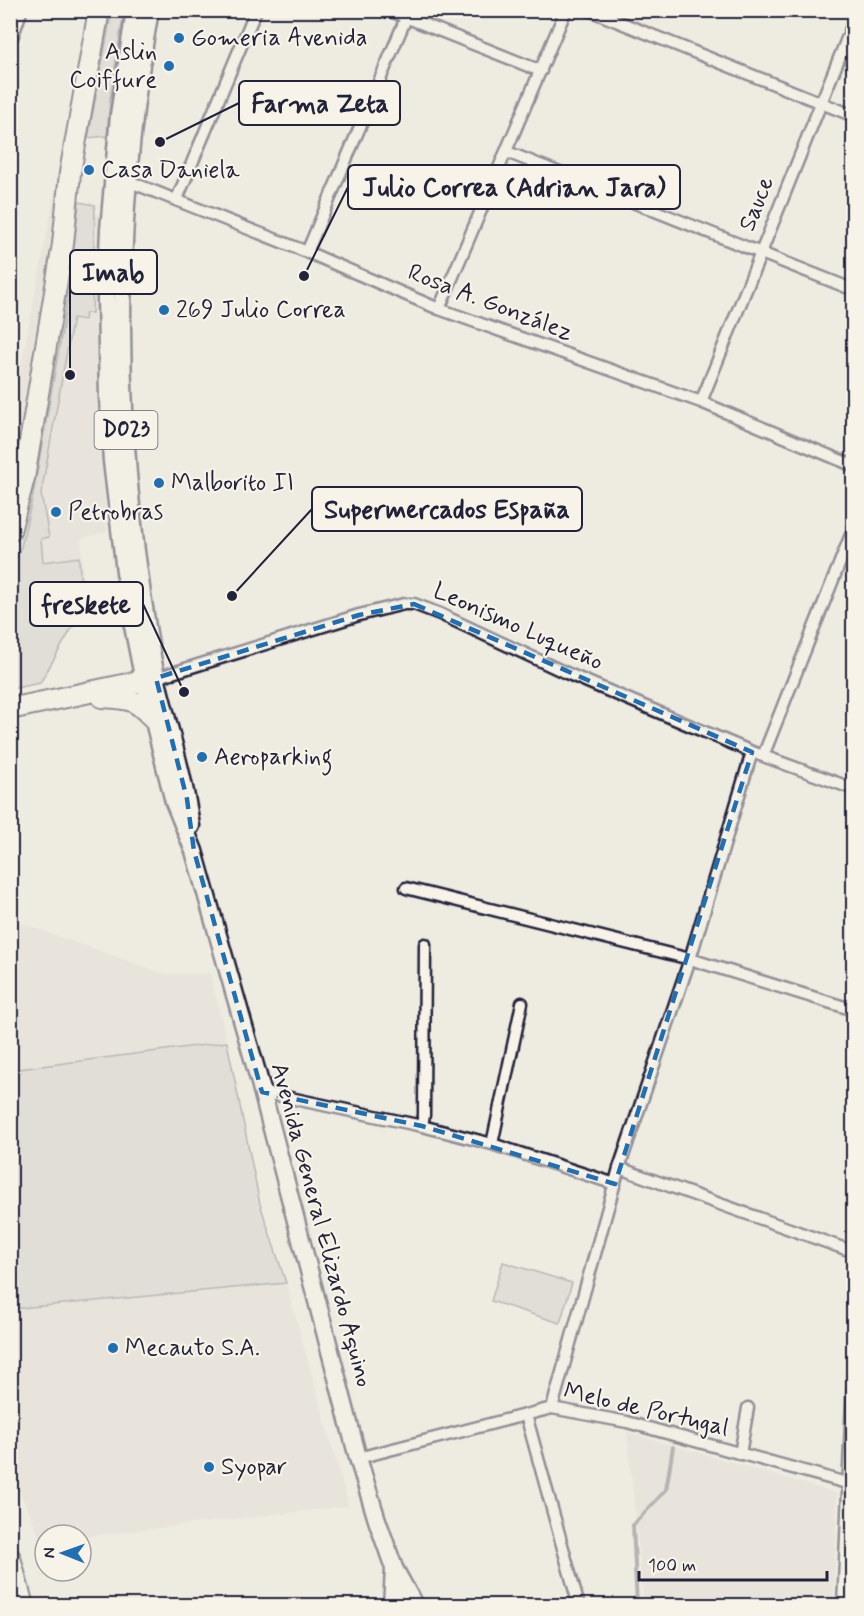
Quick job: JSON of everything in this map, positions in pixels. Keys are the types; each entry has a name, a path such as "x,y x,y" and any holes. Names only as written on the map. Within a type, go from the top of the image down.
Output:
{"highway":[{"path":"10,531 24,478 63,244 70,173 99,10"},
{"path":"10,708 150,680"},
{"path":"81,695 119,697 130,700 141,705 153,718"},
{"path":"10,1557 23,1605"}],"main road":[{"name":"Avenida General Elizardo Aquino","path":"135,10 119,115 122,337 120,460 129,606 187,799 195,851 262,1092 358,1458 394,1568 415,1605"},
{"name":"Avenida General Elizardo Aquino","path":"121,178 133,131 150,10"},
{"name":"Avenida General Elizardo Aquino","path":"150,680 153,718 174,802 195,851"},
{"path":"392,1605 394,1568"}],"street":[{"path":"10,36 19,10"},
{"path":"177,199 256,10"},
{"path":"388,10 541,71"},
{"path":"439,309 566,10"},
{"path":"589,10 854,116"},
{"path":"307,252 406,18"},
{"name":"Sauce","path":"701,402 854,21"},
{"path":"507,152 854,290"},
{"name":"Rosa A. González","path":"121,178 307,252 439,309 701,402 854,466"},
{"path":"552,1408 619,1168 757,754 854,527"},
{"name":"Leonismo Luqueño","path":"150,680 359,615 404,603 414,604 564,672 757,754 854,789"},
{"path":"406,888 690,959 854,1010"},
{"path":"422,1126 424,1115 425,944"},
{"path":"492,1144 522,1003"},
{"path":"262,1092 422,1126 492,1144 615,1184"},
{"path":"619,1168 853,1249"},
{"path":"847,1602 854,1353"},
{"name":"Melo de Portugal","path":"358,1458 552,1408 627,1422 850,1485"},
{"path":"740,1454 748,1408"},
{"path":"526,1415 579,1605"}],"highlighted area":[{"path":"414,604 752,752 615,1184 422,1126 262,1092 194,851 187,799 156,678 359,615"}],"shaded area":[{"path":"112,10 124,11 110,99 107,136 88,138"},
{"path":"90,11 110,11 29,424 10,499 11,418"},
{"path":"79,202 95,205 92,313 86,313 84,320 73,318 41,494 49,537 41,539 43,562 79,557 82,611 40,683 11,689 11,568 21,547 33,495 66,309"},
{"path":"83,210 103,215 97,340 107,532 81,538 85,610 43,676 11,588"},
{"path":"10,919 165,974 210,973 227,1042 11,1070"},
{"path":"227,1042 260,1204 286,1283 11,1309 11,1070"},
{"path":"503,1262 572,1283 560,1323 491,1301"},
{"path":"286,1283 349,1506 93,1536 93,1523 34,1523 11,1476 10,1309"},
{"path":"627,1432 837,1493 834,1605 620,1605 644,1603"}],"waterway":[{"path":"637,1606 633,1525 666,1490 673,1447"}],"place":[{"name":"Gomeria Avenida","path":"179,38"},
{"name":"Aslin Coiffure","path":"169,66"},
{"name":"Farma Zeta","path":"160,142"},
{"name":"Casa Daniela","path":"89,170"},
{"name":"Julio Correa (Adrian Jara)","path":"304,276"},
{"name":"269 Julio Correa","path":"164,310"},
{"name":"Imab","path":"70,375"},
{"name":"Malborito II","path":"159,483"},
{"name":"Petrobras","path":"56,512"},
{"name":"Supermercados España","path":"232,596"},
{"name":"freskete","path":"184,692"},
{"name":"Aeroparking","path":"202,757"},
{"name":"Mecauto S.A.","path":"113,1348"},
{"name":"Syopar","path":"209,1467"}]}
